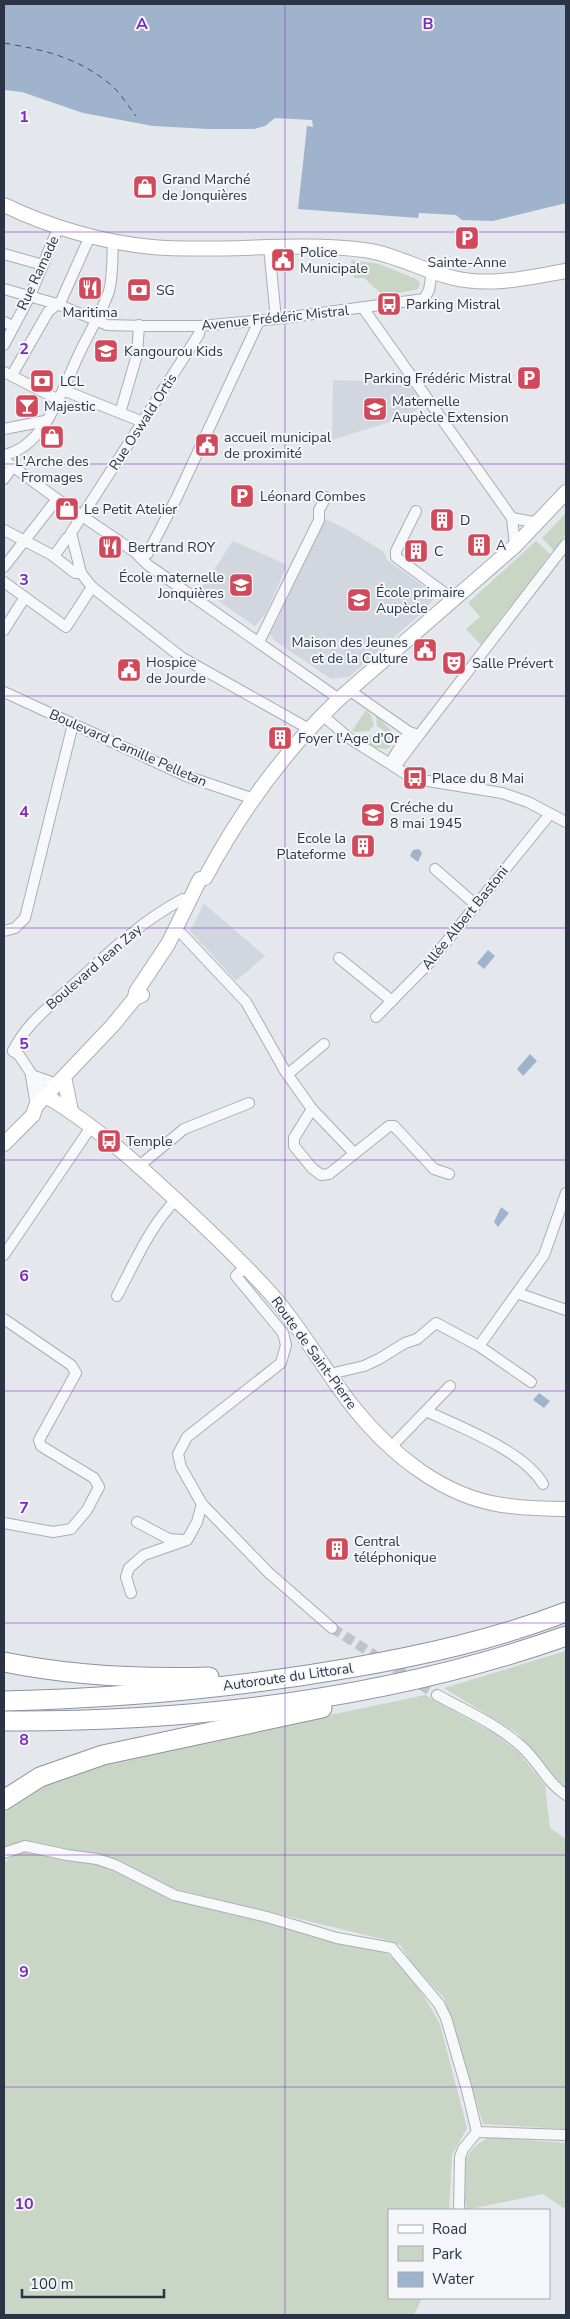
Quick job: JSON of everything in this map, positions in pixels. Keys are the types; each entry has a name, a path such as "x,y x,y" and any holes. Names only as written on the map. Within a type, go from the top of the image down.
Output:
{"highway":[{"name":"Autoroute du Littoral","path":"4,1701 184,1691 290,1679 414,1656 488,1638 566,1612"},
{"name":"Autoroute du Littoral","path":"4,1721 118,1718 262,1705 366,1690 476,1665 566,1636"},
{"path":"4,1662 93,1676 172,1678 216,1676 414,1656"},
{"path":"4,1800 40,1777 104,1755 329,1707 476,1665"}],"main road":[{"path":"4,206 90,236 113,242 153,247 365,250 390,256 432,272 455,278 492,282 566,271"},
{"path":"4,1144 33,1115 36,1106 113,1025 135,998 142,995 163,967 193,903 200,879 205,878 224,844 254,799 309,729 344,695 515,546 566,492"},
{"path":"61,1080 71,1111"},
{"name":"Route de Saint-Pierre","path":"46,1096 71,1111 139,1166 245,1267 290,1317 354,1407 390,1448 429,1477 469,1496 501,1505 566,1509"},
{"path":"4,1133 28,1108 36,1106"}],"street":[{"name":"Rue Ramade","path":"4,345 9,324 30,296 59,226"},
{"path":"90,236 61,301 48,312 8,374 61,395 143,422"},
{"path":"4,455 22,448 36,436 61,395 97,320 109,289 113,242"},
{"path":"269,248 276,319"},
{"path":"4,254 43,266"},
{"name":"Avenue Frédéric Mistral","path":"4,289 57,304 107,325 200,326 276,319 424,298 430,290 432,272"},
{"path":"363,308 512,518 515,546"},
{"path":"141,558 148,553 176,499 259,321"},
{"path":"120,413 136,355 139,325"},
{"name":"Rue Oswald Ortis","path":"53,556 67,538 71,537 82,516 199,334 200,326"},
{"path":"4,429 45,421"},
{"path":"4,460 57,500 135,552 259,642 344,695 414,733"},
{"path":"4,478 13,466"},
{"path":"259,642 319,520 319,510 326,497"},
{"path":"4,567 57,500"},
{"path":"416,511 396,551 396,558 454,600"},
{"path":"512,518 538,523"},
{"path":"4,530 53,556 74,573 81,573"},
{"path":"71,537 81,573 92,587 181,657 309,729"},
{"path":"392,765 414,733 566,544"},
{"path":"556,557 566,562"},
{"path":"4,582 66,627 92,587"},
{"path":"4,630 25,598"},
{"name":"Boulevard Camille Pelletan","path":"4,692 186,776 254,799"},
{"path":"322,715 349,738 406,774 422,780 502,793 528,802 566,822"},
{"path":"4,931 15,928 25,918 73,724"},
{"name":"Allée Albert Bastoni","path":"376,1018 430,962 550,814"},
{"path":"435,869 476,905"},
{"name":"Boulevard Jean Zay","path":"8,1053 29,1025 106,955 168,907 183,899 193,903"},
{"path":"178,932 246,1002 288,1074 312,1109 354,1153"},
{"path":"339,958 392,1001"},
{"path":"288,1074 324,1044"},
{"path":"8,1053 19,1056 46,1096"},
{"path":"31,1075 61,1080"},
{"path":"31,1075 36,1106"},
{"path":"139,1166 184,1129 249,1103"},
{"path":"312,1109 293,1142 294,1146 312,1168 321,1175 329,1174 389,1126 394,1126 434,1169 449,1174"},
{"path":"4,1255 91,1128"},
{"path":"479,1346 544,1255 566,1193"},
{"path":"117,1296 169,1206 176,1200"},
{"path":"245,1267 236,1276 283,1333 286,1345 281,1363 187,1437 178,1454 181,1467 202,1504 269,1573 332,1628"},
{"path":"517,1293 566,1310"},
{"path":"4,1319 71,1365 76,1373 39,1440 41,1446 94,1478 99,1487 87,1510 71,1530 54,1532 4,1524"},
{"path":"330,1374 364,1366 379,1359 405,1342 417,1339 436,1323 479,1346 531,1382"},
{"path":"390,1448 450,1386"},
{"path":"426,1411 517,1457 537,1474 543,1484"},
{"path":"137,1522 168,1539 187,1540 197,1522 202,1504"},
{"path":"131,1594 126,1576 128,1568 144,1555 178,1545 183,1540"},
{"path":"437,1695 500,1728 524,1748 556,1789 566,1795"},
{"path":"4,1853 25,1846 97,1859 115,1865 174,1895 267,1917 337,1938 392,1948 439,2004 468,2090 477,2132"},
{"path":"477,2132 566,2136"},
{"path":"459,2209 460,2157 463,2149 477,2132"}],"shaded area":[{"name":"Maternelle Aupècle Extension","path":"401,373 424,405 406,417 332,440 333,380 365,381"},
{"name":"École primaire Aupècle","path":"326,519 384,552 387,560 436,595 425,610 349,677 331,679 274,640 270,634"},
{"name":"École maternelle Jonquières","path":"233,541 287,565 266,613 255,626 201,589"},
{"path":"204,904 265,956 236,981 190,931"}],"green space":[{"path":"351,260 379,264 416,279 420,283 418,289 384,296 364,278 354,278"},
{"path":"566,513 566,534 554,551 542,538"},
{"path":"536,541 550,554 481,645 466,629 480,617 468,603"},
{"path":"366,710 371,715 374,725 369,731 352,731"},
{"path":"376,715 391,730 394,740 388,749 375,748 357,737 370,735 380,741 386,732 377,726"},
{"path":"566,1651 566,1788 560,1784 517,1733 444,1688"},
{"path":"425,1695 495,1734 519,1753 545,1785 550,1828 566,1839 566,2129 483,2124 444,1998 414,1966 400,1945 168,1887 75,1852 32,1842 11,1844 4,1848 4,1808 48,1780 114,1760"},
{"path":"21,1849 100,1864 169,1897 359,1947 381,1950 395,1960 415,1981 440,2024 467,2128 452,2155 449,2209 388,2209 388,2299 422,2299 414,2315 4,2315 4,1863"},
{"path":"489,2137 566,2143 566,2210 543,2194 466,2209 464,2168 470,2152"}],"water":[{"path":"4,4 566,4 566,203 493,221 462,220 456,215 419,213 418,218 298,209 307,126 313,127 312,120 275,118 265,126 254,129 153,126 83,113 22,92 4,90"},
{"path":"419,849 422,853 418,862 410,856 413,850"},
{"path":"488,950 495,956 484,969 477,963"},
{"path":"530,1054 537,1061 523,1076 517,1069"},
{"path":"501,1207 509,1213 498,1227 494,1222"},
{"path":"539,1393 550,1401 544,1408 533,1400"}],"ferry route":[{"path":"4,43 60,56 85,67 114,87 136,116"}],"tunnel":[{"path":"332,1628 437,1695"}],"place":[{"name":"Grand Marché de Jonquières","path":"145,187"},
{"name":"Sainte-Anne","path":"467,238"},
{"name":"Police Municipale","path":"283,260"},
{"name":"Maritima","path":"90,288"},
{"name":"SG","path":"139,290"},
{"name":"Parking Mistral","path":"389,304"},
{"name":"Kangourou Kids","path":"106,351"},
{"name":"Parking Frédéric Mistral","path":"529,378"},
{"name":"LCL","path":"42,381"},
{"name":"Majestic","path":"27,406"},
{"name":"Maternelle Aupècle Extension","path":"375,409"},
{"name":"L'Arche des Fromages","path":"52,437"},
{"name":"accueil municipal de proximité","path":"207,445"},
{"name":"Léonard Combes","path":"242,496"},
{"name":"Le Petit Atelier","path":"67,509"},
{"name":"D","path":"442,520"},
{"name":"A","path":"479,545"},
{"name":"Bertrand ROY","path":"110,547"},
{"name":"C","path":"416,551"},
{"name":"École maternelle Jonquières","path":"241,585"},
{"name":"École primaire Aupècle","path":"359,600"},
{"name":"Maison des Jeunes et de la Culture","path":"425,650"},
{"name":"Salle Prévert","path":"454,663"},
{"name":"Hospice de Jourde","path":"129,670"},
{"name":"Foyer l'Age d'Or","path":"280,738"},
{"name":"Place du 8 Mai","path":"415,778"},
{"name":"Créche du 8 mai 1945","path":"373,815"},
{"name":"Ecole la Plateforme","path":"363,846"},
{"name":"Temple","path":"109,1141"},
{"name":"Central téléphonique","path":"337,1549"}]}
